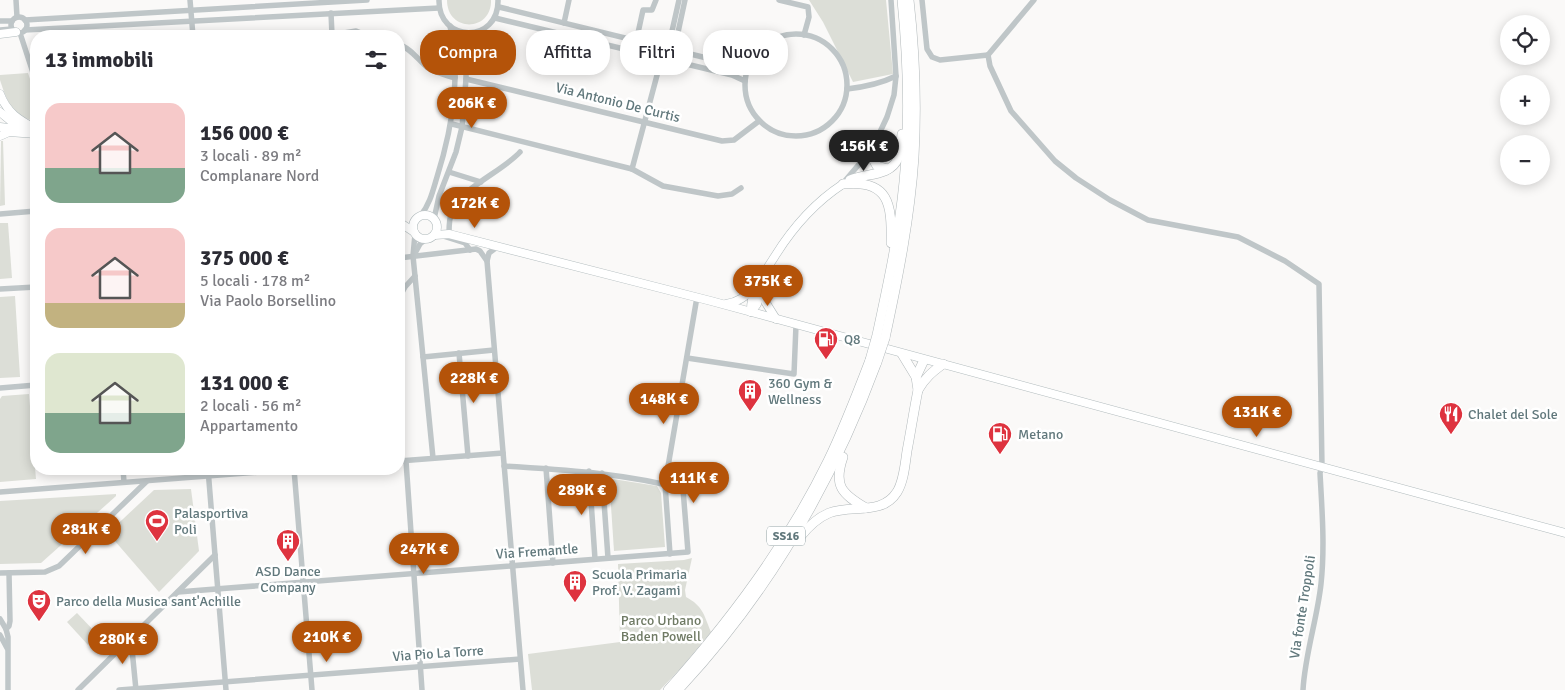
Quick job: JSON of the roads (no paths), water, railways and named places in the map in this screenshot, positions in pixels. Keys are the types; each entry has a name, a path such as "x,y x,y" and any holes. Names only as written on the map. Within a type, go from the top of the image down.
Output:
{"highway":[{"name":"SS16","path":"881,336 904,182 907,69 902,0"},
{"name":"SS16","path":"678,690 724,636 773,570 794,538 825,484 858,411 881,336 903,245 914,155 914,67 909,0"},
{"path":"843,184 855,178 888,169 894,165 898,158 907,110"},
{"path":"872,149 872,157 877,166 888,169"},
{"path":"843,184 856,182 868,184 880,191 888,203 892,217 890,278"},
{"path":"902,354 920,378"},
{"path":"773,570 808,527 818,519 830,513 846,509 878,507 889,501 898,491 904,471 924,360"},
{"name":"SS16","path":"668,690 737,608 787,535 831,454 874,361"},
{"path":"920,378 943,364"},
{"path":"858,411 839,468 839,483 847,497 866,508"}],"main road":[{"path":"0,34 18,31"},
{"path":"0,94 9,112 30,128"},
{"path":"0,112 24,129"},
{"path":"0,127 30,130"},
{"path":"0,136 10,132 30,132"},
{"path":"751,312 757,304 759,289 783,242 799,221 829,193 843,184"},
{"path":"405,220 428,215 448,234"},
{"path":"414,233 413,226 418,217"},
{"path":"436,222 436,235"},
{"path":"405,226 419,238 426,239 436,235 448,234 724,304 1565,533"},
{"path":"724,304 734,303 759,289"},
{"path":"759,289 776,319"}],"street":[{"path":"16,0 15,19 30,65"},
{"path":"190,0 193,30"},
{"path":"0,21 367,0"},
{"path":"439,0 439,8 445,21 450,26 459,30"},
{"path":"482,30 495,18 498,0"},
{"path":"564,24 569,0"},
{"path":"639,30 643,10 652,10 656,0"},
{"path":"673,30 679,0"},
{"path":"675,30 685,0"},
{"path":"779,0 808,7 809,17 804,35"},
{"path":"843,184 872,149 887,118 894,95 896,76 891,0"},
{"path":"922,0 927,49 932,57 940,60 988,55 1034,0"},
{"path":"323,3 331,30"},
{"path":"274,5 274,16"},
{"path":"498,7 620,38"},
{"path":"36,30 439,8"},
{"path":"108,14 109,26"},
{"path":"495,18 545,30"},
{"path":"18,31 26,25 25,20"},
{"path":"418,217 432,194 452,124 455,78 454,41 450,26"},
{"path":"0,30 30,30"},
{"path":"747,75 745,82 748,103 759,121 767,128 787,136 808,135 827,126 835,118 845,100 847,89 844,70 836,53 821,41 804,35 788,35"},
{"path":"405,48 429,68 455,78"},
{"name":"Via fonte Troppoli","path":"988,55 990,66 1011,111 1055,161 1076,178 1110,200 1148,220 1238,237 1285,261 1319,284 1322,467 1320,473 1324,556 1303,690"},
{"path":"693,66 732,75 745,82"},
{"path":"436,222 439,196 449,172 462,127 466,75"},
{"path":"632,169 657,75"},
{"path":"847,89 862,88 884,82 896,76"},
{"name":"Via Antonio De Curtis","path":"466,79 722,141 734,140 759,121"},
{"path":"452,124 632,169 663,186 718,196 732,194 740,188"},
{"path":"448,234 452,210 457,203 481,182 505,167 520,152"},
{"path":"449,172 481,182"},
{"path":"0,214 30,212"},
{"path":"414,233 413,256 433,458"},
{"path":"436,235 465,243 470,250"},
{"path":"413,256 420,244 426,239"},
{"path":"497,247 489,253 487,261 523,690"},
{"path":"405,257 470,250 480,251 487,261"},
{"path":"405,287 415,276"},
{"path":"0,290 30,288"},
{"path":"670,554 665,484 697,298"},
{"path":"687,358 794,374 796,325"},
{"path":"423,357 494,350"},
{"path":"459,354 468,456"},
{"path":"0,388 30,386"},
{"path":"422,690 406,460 502,453"},
{"path":"504,466 589,471 665,484"},
{"path":"546,468 553,563"},
{"path":"589,471 595,560"},
{"path":"602,473 608,558"},
{"path":"123,475 124,482"},
{"path":"0,492 221,475"},
{"path":"295,475 312,690"},
{"path":"209,476 226,690"},
{"path":"0,573 45,572 59,566 148,481"},
{"name":"Via Fremantle","path":"178,592 688,552 682,489 665,484"},
{"path":"78,690 215,555"},
{"path":"6,629 10,621 9,573"},
{"path":"0,619 8,637 8,690"},
{"path":"0,634 7,650"},
{"path":"131,639 136,689"},
{"path":"0,644 7,650"},
{"name":"Via Pio La Torre","path":"119,690 520,659"}],"place":[{"name":"Q8","path":"826,360"},
{"name":"360 Gym & Wellness","path":"750,412"},
{"name":"Chalet del Sole","path":"1451,435"},
{"name":"Metano","path":"1000,455"},
{"name":"Palasportiva Poli","path":"157,542"},
{"name":"ASD Dance Company","path":"288,562"},
{"name":"Scuola Primaria Prof. V. Zagami","path":"575,603"},
{"name":"Parco della Musica sant'Achille","path":"39,622"}],"park label":[{"name":"Parco Urbano Baden Powell","path":"661,628"}]}
